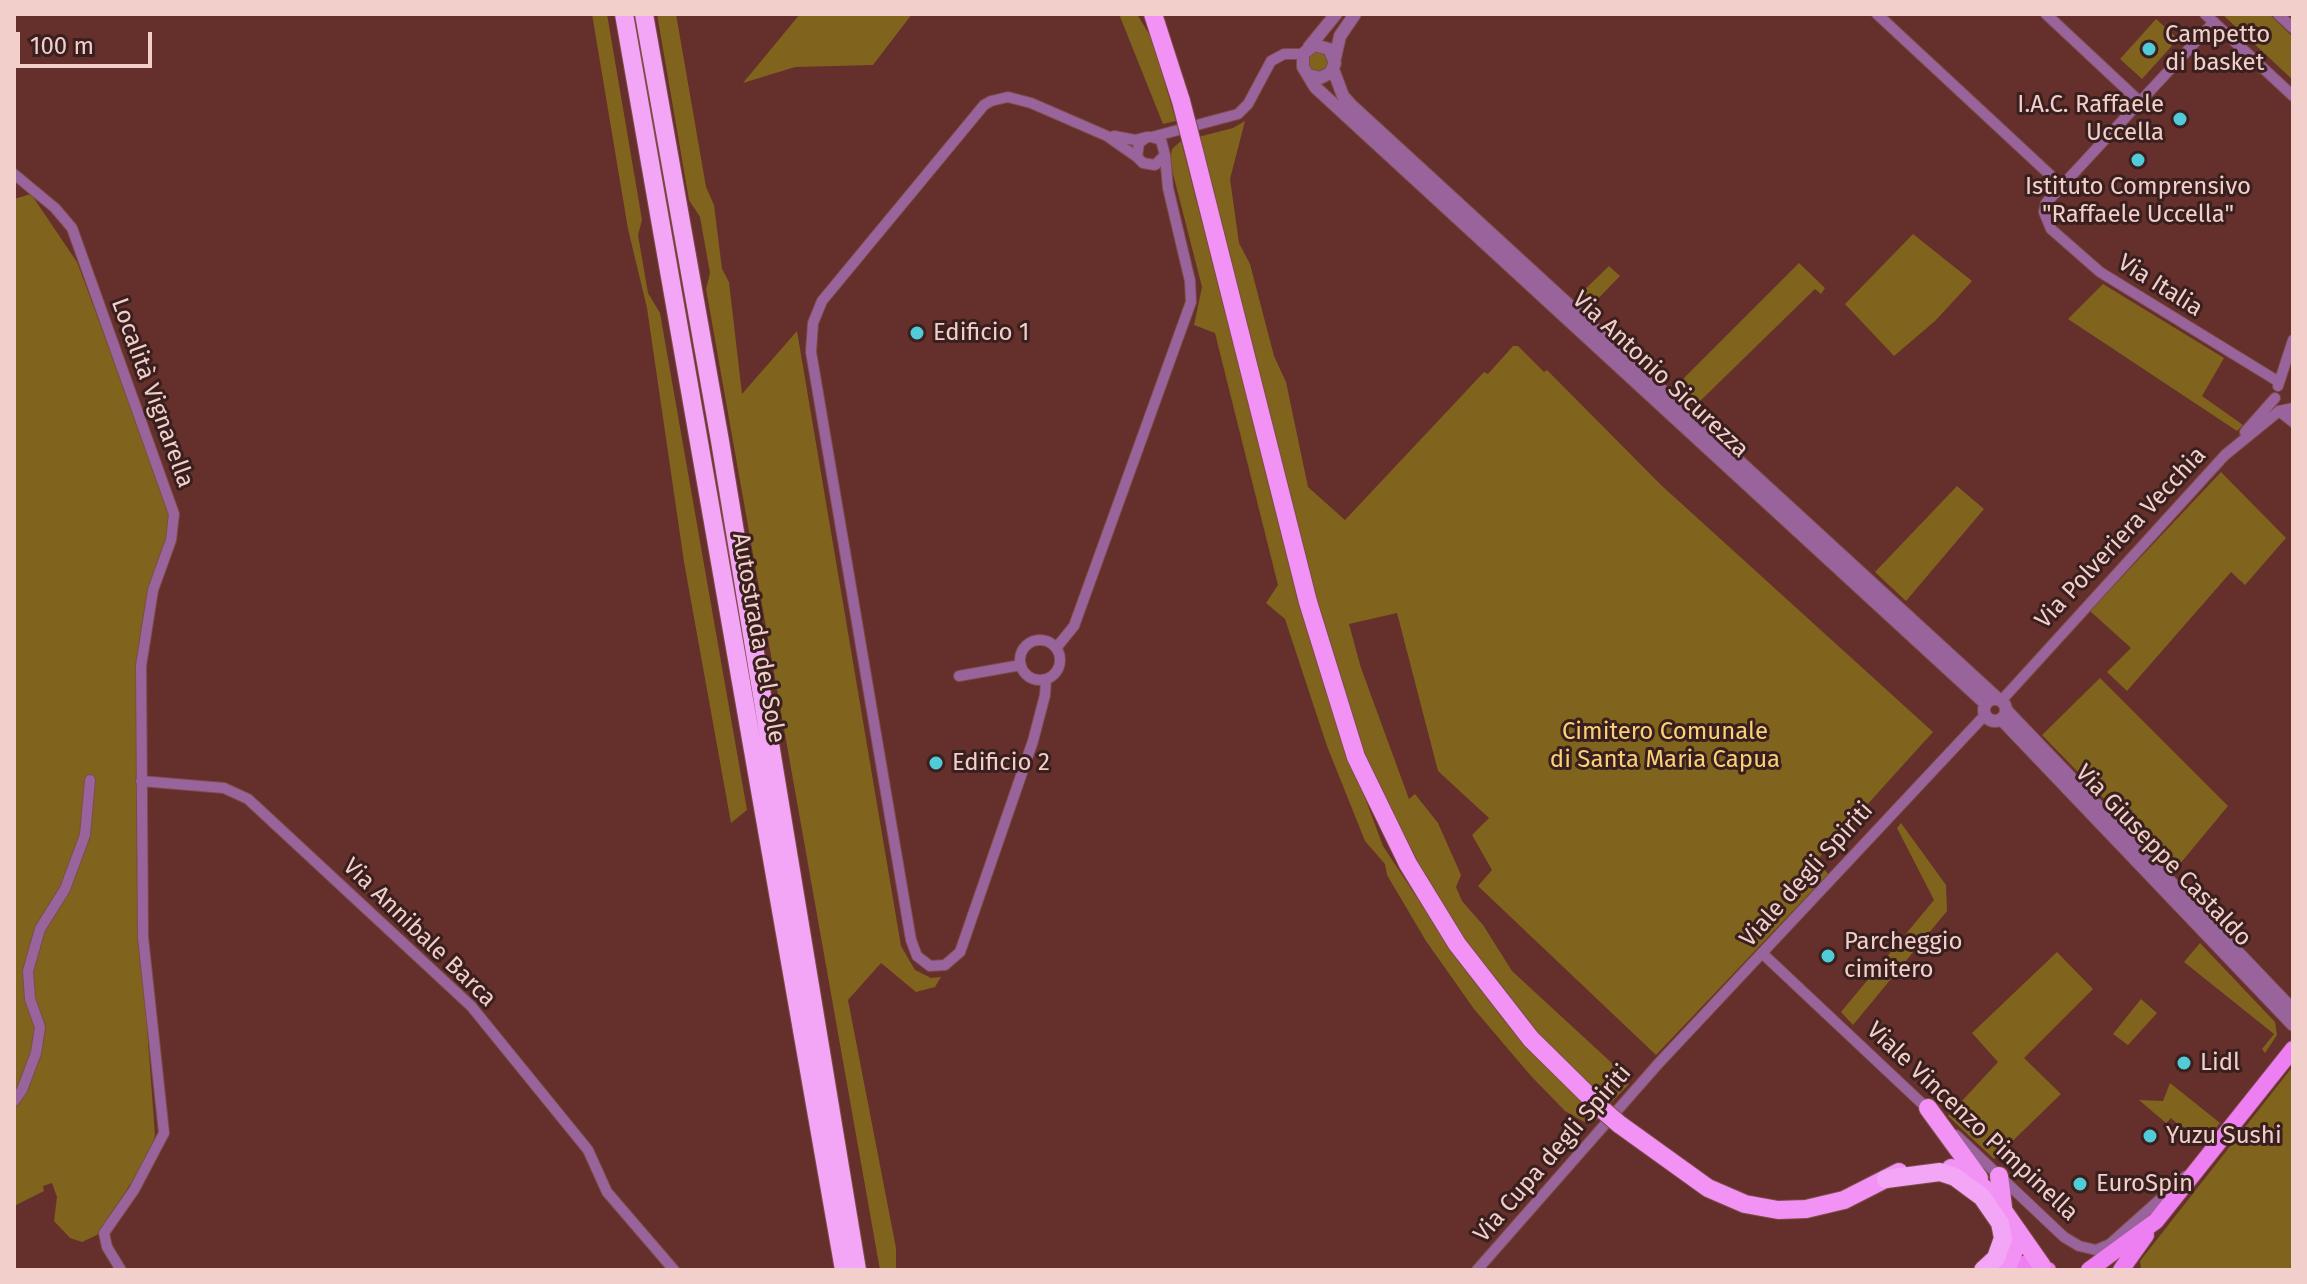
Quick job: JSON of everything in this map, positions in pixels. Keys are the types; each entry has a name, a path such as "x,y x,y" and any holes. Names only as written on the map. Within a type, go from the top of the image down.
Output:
{"highway":[{"name":"Autostrada del Sole","path":"624,14 844,1270"},
{"name":"Autostrada del Sole","path":"644,14 720,441 857,1270"},
{"path":"1153,14 1181,101 1308,602 1356,757 1383,818 1432,908 1499,1001 1531,1039 1619,1124 1708,1188 1745,1204 1778,1210 1806,1209 1844,1200 1916,1166 1934,1164 1963,1173 1998,1202"},
{"path":"1928,1108 2045,1268"},
{"path":"1886,1179 1940,1172 1955,1177 1982,1197 2000,1223 2003,1238 1996,1258 1983,1270"},
{"path":"1998,1202 1999,1176"},
{"path":"2006,1270 2015,1248 2017,1230"}],"main road":[{"path":"2121,1270 2156,1221 2293,1049"},
{"path":"2073,1270 2092,1267 2156,1221"},
{"path":"2006,1270 2023,1264 2045,1268"}],"street":[{"path":"1306,50 1336,14"},
{"path":"1309,75 1320,78 1334,63 1340,36 1355,14"},
{"path":"2046,14 2139,101"},
{"path":"2278,14 2293,28"},
{"path":"1884,16 2062,186 2210,18 2293,96"},
{"path":"1107,136 1135,140 1238,114 1248,104 1271,61 1284,54 1325,46 1334,63"},
{"name":"Via Antonio Sicurezza","path":"1306,50 1303,67 1315,87 1996,708"},
{"name":"Via Antonio Sicurezza","path":"1334,63 1343,96 1351,105 1996,708"},
{"path":"1046,679 1033,678 1021,665 1022,652 1031,642 1045,641 1056,648 1059,666 1046,679 1033,741 960,952 945,965 930,966 917,956 911,940 811,352 813,323 822,301 984,105 1008,97 1018,99 1107,136 1157,173 1168,188"},
{"path":"1147,165 1160,163 1181,130"},
{"path":"1056,648 1074,626 1191,302 1190,281 1168,188 1166,152 1161,140 1149,137 1139,143 1137,157"},
{"name":"Località Vignarella","path":"14,174 55,208 72,228 174,514 171,540 153,590 141,666 143,937 164,1133 140,1181 104,1233 107,1247 121,1270"},
{"name":"Via Italia","path":"2062,186 2046,203 2046,221 2051,229 2100,272 2279,382"},
{"path":"2225,455 2275,398 2293,340"},
{"path":"2275,398 2279,411 2293,422"},
{"path":"2279,411 2293,408"},
{"name":"Via Polveriera Vecchia","path":"1996,708 2225,455 2279,411"},
{"path":"959,676 1021,665"},
{"name":"Viale degli Spiriti","path":"1658,1064 1996,708"},
{"name":"Via Giuseppe Castaldo","path":"1996,708 2293,1010"},
{"name":"Via Giuseppe Castaldo","path":"1996,708 2293,1025"},
{"path":"14,1101 22,1090 36,1053 40,1027 30,999 28,971 40,929 65,889 85,835 90,780"},
{"name":"Via Annibale Barca","path":"141,781 224,788 235,791 259,810 471,1006 588,1150 607,1192 674,1270"},
{"name":"Viale Vincenzo Pimpinella","path":"1763,954 2064,1237 2096,1250 2110,1244 2172,1186 2200,1166"},
{"name":"Via Cupa degli Spiriti","path":"1477,1270 1658,1064"}],"green space":[{"path":"592,14 607,14 642,220 638,235 648,293 660,313 747,810 731,823 684,562 647,308 628,229"},
{"path":"657,14 676,14 706,187 714,205 722,269 729,282 742,394 797,331 901,946 915,970 931,978 941,977 935,987 916,992 881,963 848,1000 896,1248 896,1270 880,1270 706,289 710,273 700,217 689,200"},
{"path":"800,14 912,14 873,65 795,67 743,83"},
{"path":"1119,14 1137,14 1152,39 1176,121 1163,124"},
{"path":"2222,14 2269,14 2293,37 2293,80"},
{"name":"Campetto di basket","path":"2156,19 2178,39 2142,79 2120,59"},
{"path":"1318,50 1329,61 1318,72 1307,61"},
{"name":"Cimitero Comunale di Santa Maria Capua","path":"1245,121 1230,179 1239,243 1250,264 1274,356 1286,382 1308,487 1345,520 1484,372 1488,374 1513,346 1518,346 1544,372 1547,370 1661,485 1933,732 1817,860 1828,874 1656,1055 1478,886 1492,870 1472,835 1489,818 1438,771 1397,613 1349,624 1361,668 1409,799 1415,794 1438,823 1461,875 1456,887 1462,901 1483,925 1512,971 1614,1065 1629,1084 1609,1105 1555,1054 1507,999 1428,887 1413,851 1389,814 1353,727 1325,637 1198,137 1233,128"},
{"path":"1181,141 1307,628 1326,693 1383,846 1460,963 1506,1023 1598,1119 1588,1124 1565,1111 1531,1076 1474,1009 1426,941 1387,875 1385,864 1365,841 1327,746 1285,619 1266,603 1278,585 1215,333 1194,325 1202,287 1170,162 1172,149"},
{"path":"31,194 77,262 168,506 170,527 136,665 137,892 155,1135 150,1154 97,1235 82,1242 70,1238 54,1221 57,1197 52,1183 43,1186 44,1191 14,1206 14,199"},
{"path":"1913,234 1972,281 1935,321 1894,356 1845,304"},
{"path":"1799,263 1825,288 1821,294 1815,289 1695,406 1674,388"},
{"path":"1609,266 1620,276 1589,308 1577,297"},
{"path":"2103,284 2224,358 2202,396 2243,425 2237,431 2068,319"},
{"path":"2221,472 2286,538 2245,585 2231,572 2127,691 2107,672 2131,648 2090,611"},
{"path":"1957,486 1984,509 1906,601 1875,572"},
{"path":"2100,678 2228,806 2174,871 2042,735"},
{"path":"1901,823 1946,885 1947,911 1853,1025 1841,1012 1934,900 1897,828"},
{"path":"2200,943 2275,1022 2277,1035 2265,1053 2262,1049 2274,1034 2184,962"},
{"path":"2057,952 2093,989 2024,1058 2061,1094 1994,1159 1948,1116 1998,1062 1972,1033"},
{"path":"2141,999 2157,1013 2128,1045 2113,1034"},
{"path":"2293,1066 2293,1270 2141,1270 2140,1261"},
{"path":"2170,1083 2220,1123 2201,1146 2171,1118 2166,1123 2139,1100 2163,1101"}],"place":[{"name":"Campetto di basket","path":"2149,49"},
{"name":"I.A.C. Raffaele Uccella","path":"2180,119"},
{"name":"Istituto Comprensivo \"Raffaele Uccella\"","path":"2138,160"},
{"name":"Edificio 1","path":"917,333"},
{"name":"Edificio 2","path":"936,763"},
{"name":"Parcheggio cimitero","path":"1828,956"},
{"name":"Lidl","path":"2184,1063"},
{"name":"Yuzu Sushi","path":"2150,1136"},
{"name":"EuroSpin","path":"2080,1184"}]}
